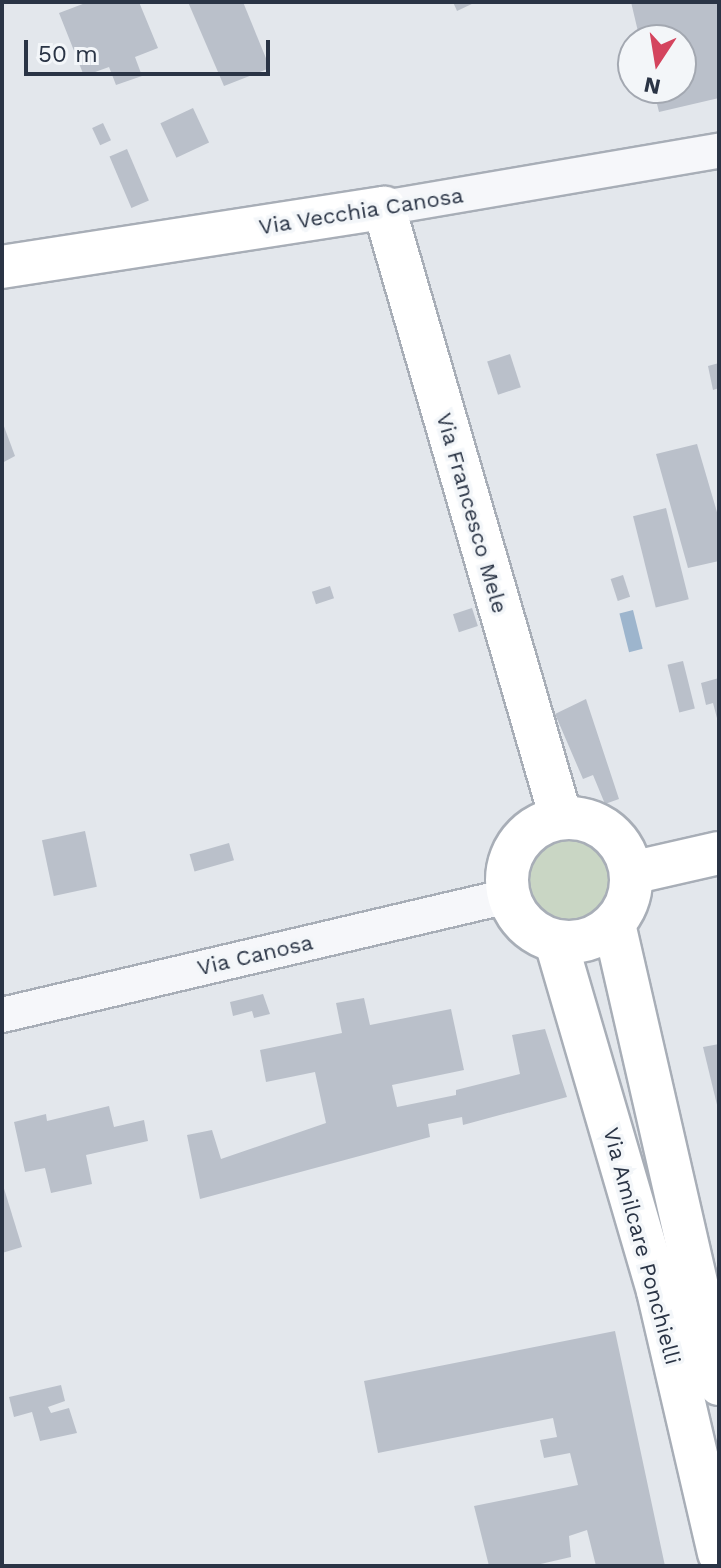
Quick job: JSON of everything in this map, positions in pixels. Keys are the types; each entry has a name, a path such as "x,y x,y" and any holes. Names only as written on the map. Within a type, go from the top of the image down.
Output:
{"main road":[{"name":"Via Vecchia Canosa","path":"2,267 384,208"},
{"name":"Via Francesco Mele","path":"384,208 561,818"},
{"path":"561,818 597,825 613,837 625,854 631,873 630,891 614,924 587,939 556,942 525,925 508,896 506,874 512,853 525,836 542,824 561,818"},
{"path":"631,873 719,853"},
{"name":"Via Amilcare Ponchielli","path":"614,924 694,1302 719,1553"},
{"name":"Via Amilcare Ponchielli","path":"556,942 694,1302 719,1384"}],"street":[{"name":"Via Vecchia Canosa","path":"384,208 719,151"},
{"name":"Via Canosa","path":"2,1015 508,896"}],"green space":[{"path":"567,839 584,842 598,852 608,866 611,883 608,900 598,914 584,924 567,927 550,924 536,914 526,900 523,883 526,866 536,852 550,842"}],"water":[{"path":"633,610 643,649 629,652 619,613"}],"building":[{"path":"88,2 139,2 158,48 135,57 142,76 116,85 109,67 84,76 59,13"},
{"path":"188,2 243,2 270,68 224,86"},
{"path":"453,2 476,2 457,11"},
{"path":"631,2 717,2 719,98 697,103 697,24 636,24"},
{"path":"657,104 693,104 659,112"},
{"path":"193,108 209,142 176,158 160,123"},
{"path":"103,123 111,140 100,145 92,128"},
{"path":"127,149 149,201 131,208 110,156"},
{"path":"510,354 521,387 498,395 487,361"},
{"path":"719,363 719,388 713,390 708,366"},
{"path":"2,421 15,456 2,463"},
{"path":"697,444 719,519 719,561 688,568 656,454"},
{"path":"666,508 689,599 656,607 633,516"},
{"path":"623,575 630,597 618,601 611,579"},
{"path":"330,586 334,598 316,604 312,592"},
{"path":"472,608 478,626 459,632 453,614"},
{"path":"683,661 695,709 679,712 667,665"},
{"path":"719,678 718,722 713,703 706,705 701,683"},
{"path":"586,699 619,799 605,804 593,775 583,779 555,714"},
{"path":"85,831 97,887 54,896 42,840"},
{"path":"229,843 234,860 195,872 190,854"},
{"path":"263,994 270,1014 254,1018 252,1011 233,1016 230,1002"},
{"path":"364,998 370,1025 451,1009 464,1070 392,1085 397,1107 456,1095 456,1090 520,1074 512,1035 545,1029 567,1097 463,1125 462,1117 428,1124 430,1137 200,1199 187,1135 212,1130 221,1159 326,1123 315,1072 266,1082 260,1050 342,1033 336,1003"},
{"path":"719,1044 719,1109 718,1109 703,1047"},
{"path":"109,1106 114,1127 144,1120 148,1141 86,1155 92,1184 51,1193 45,1168 25,1172 14,1122 46,1114 47,1121"},
{"path":"2,1182 22,1247 2,1253"},
{"path":"615,1331 665,1566 596,1566 587,1530 569,1536 571,1557 532,1566 489,1566 474,1506 578,1485 570,1453 544,1458 540,1440 557,1437 553,1418 378,1453 364,1381"},
{"path":"61,1385 65,1401 48,1407 51,1413 69,1408 77,1433 40,1441 32,1412 14,1417 9,1397"}]}
